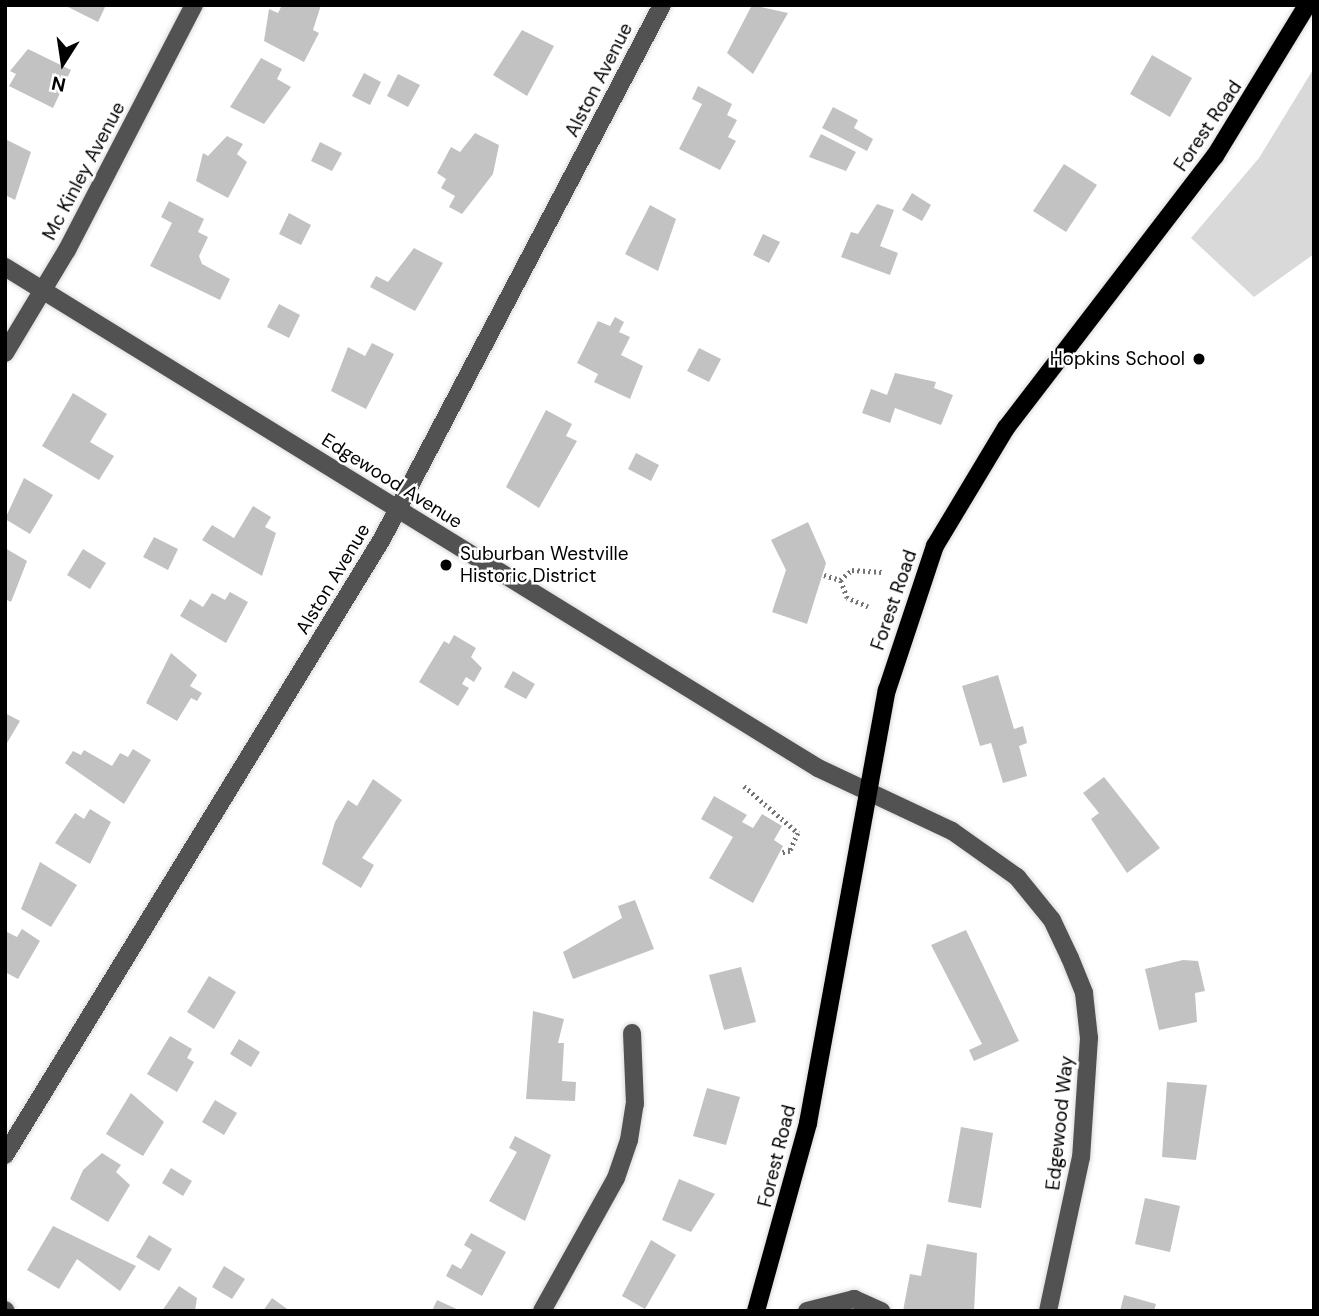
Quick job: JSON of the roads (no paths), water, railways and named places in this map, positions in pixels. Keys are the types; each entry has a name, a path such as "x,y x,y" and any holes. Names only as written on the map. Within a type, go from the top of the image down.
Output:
{"main road":[{"name":"Forest Road","path":"756,1311 807,1123 867,793 896,656 935,546 962,493 1042,378 1215,156 1307,5"}],"street":[{"name":"Mc Kinley Avenue","path":"5,353 43,291 194,5"},
{"name":"Alston Avenue","path":"5,1155 399,510 662,5"},
{"name":"Edgewood Avenue","path":"5,267 399,510 867,793"},
{"name":"Edgewood Way","path":"867,793 952,831 1017,877 1052,920 1084,993 1088,1094 1070,1221 1048,1311"},
{"path":"542,1311 616,1178 629,1140 635,1104 632,1033"},
{"path":"807,1311 854,1299 881,1311"}],"place":[{"name":"Hopkins School","path":"1199,359"},
{"name":"Suburban Westville Historic District","path":"446,565"}]}
